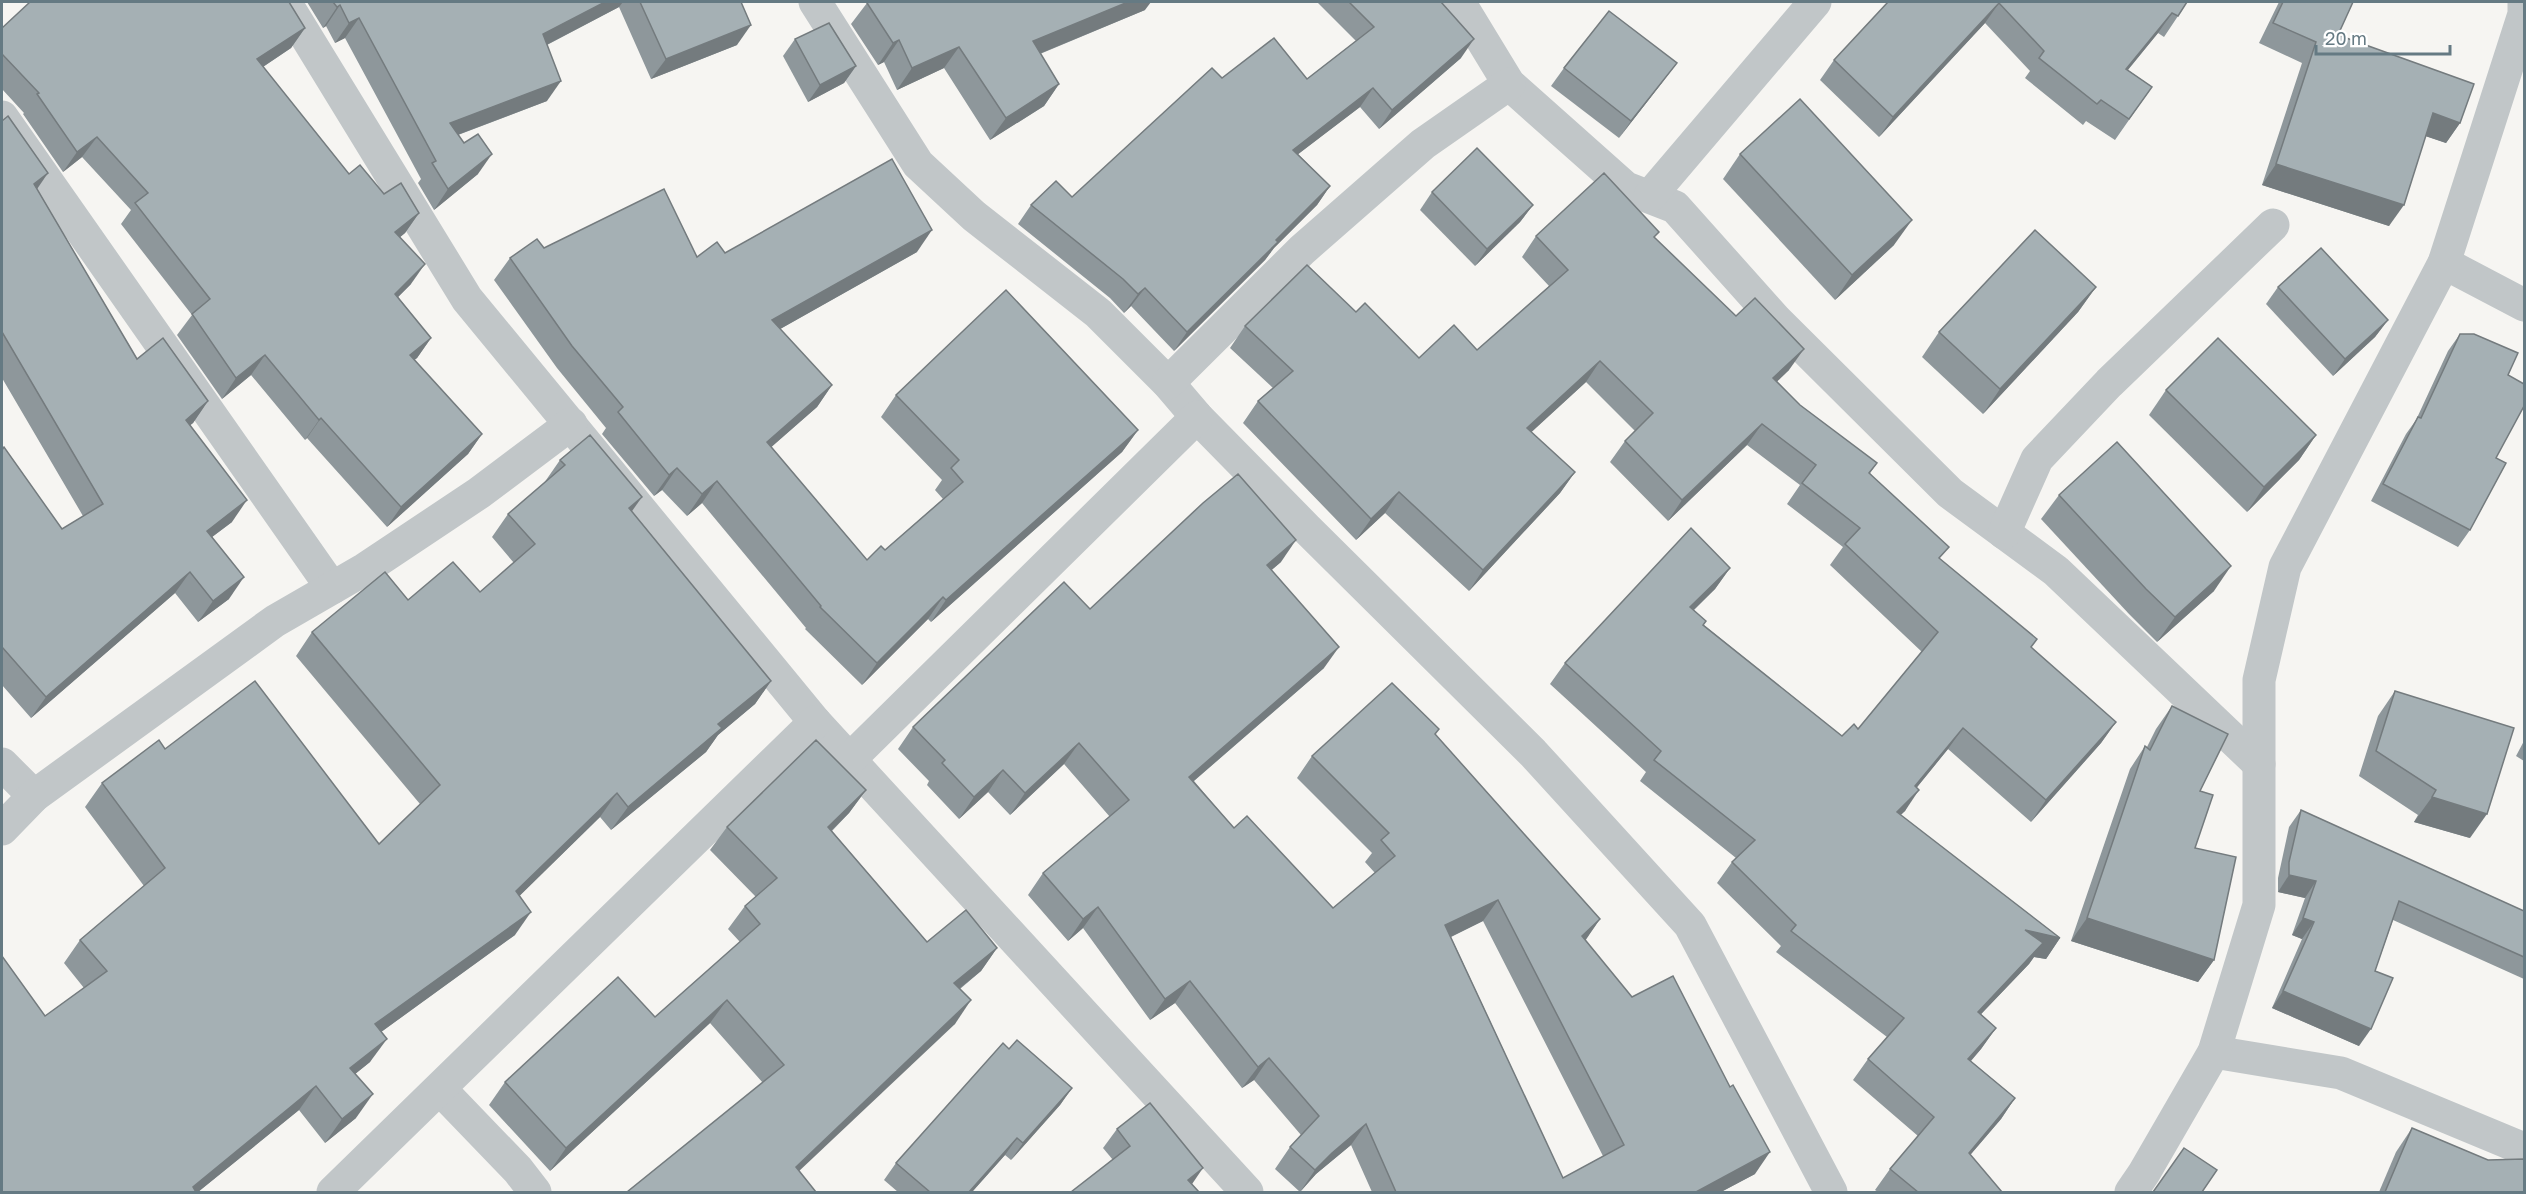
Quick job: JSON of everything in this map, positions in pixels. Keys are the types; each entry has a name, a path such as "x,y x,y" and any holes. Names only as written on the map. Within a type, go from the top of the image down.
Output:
{"street":[{"path":"285,2 467,300 815,722 1247,1192"},
{"path":"815,2 918,164 974,216 1098,313 1168,383 1197,417 1533,753 1690,925 1831,1192"},
{"path":"1459,2 1509,84 1626,188 1675,207 1776,321 1950,494 2056,571 2259,764"},
{"path":"1650,196 1815,2"},
{"path":"2130,1192 2144,1173 2214,1052 2259,905 2259,680 2285,567 2444,263 2524,14 2524,2"},
{"path":"1168,383 1319,235 1423,144 1509,84"},
{"path":"2,117 332,588"},
{"path":"2004,533 2037,459 2109,383 2273,225"},
{"path":"2444,263 2524,305"},
{"path":"849,760 1197,417"},
{"path":"2,829 34,796 275,621 366,569 469,499 571,424"},
{"path":"333,1192 815,722"},
{"path":"2,764 34,796"},
{"path":"2214,1052 2341,1073 2524,1149"},
{"path":"440,1089 518,1170 535,1192"}],"building":[{"path":"30,2 289,2 305,28 257,59 349,174 360,165 384,194 401,183 419,213 395,232 425,264 395,294 431,338 410,355 482,434 401,507 321,418 319,420 265,355 236,378 192,314 210,299 135,203 148,193 97,137 77,152 37,94 39,93 2,54 2,28"},
{"path":"333,2 605,2 543,34 561,81 450,123 464,143 478,134 492,154 448,189 432,163 436,161 359,18 349,23 340,5 337,7"},
{"path":"640,2 741,2 751,25 666,59"},
{"path":"1128,2 1033,41 1059,84 1006,118 959,47 912,68 899,40 893,43 867,3"},
{"path":"1349,2 1441,2 1474,39 1392,110 1373,88 1293,150 1330,186 1276,240 1278,242 1187,332 1145,288 1138,294 1123,279 1031,205 1056,181 1072,197 1212,68 1222,78 1274,38 1307,79 1374,27"},
{"path":"1888,2 2187,2 2178,16 2172,13 2126,69 2152,87 2129,119 2101,100 2097,104 2039,58 2044,51 1999,3 1893,117 1834,60"},
{"path":"2283,2 2353,2 2338,35 2474,84 2460,123 2433,113 2404,205 2276,164 2316,42 2273,23"},
{"path":"1609,11 1677,63 1631,121 1564,68"},
{"path":"829,23 856,66 820,85 795,39"},
{"path":"1800,99 1912,220 1852,275 1740,154"},
{"path":"8,116 48,173 34,184 137,359 163,338 208,401 186,420 247,500 207,531 244,577 213,601 190,572 46,697 2,647 2,450 4,447 62,529 103,504 2,332 2,121"},
{"path":"1477,148 1533,205 1487,249 1432,192"},
{"path":"892,159 932,230 772,320 832,385 767,442 867,560 881,546 885,550 963,482 951,468 959,460 896,395 1006,290 1138,430 946,600 943,597 877,663 820,607 717,481 702,494 677,468 669,475 618,412 623,407 572,346 510,258 537,239 544,248 664,189 697,257 717,242 725,253"},
{"path":"1604,173 1659,232 1654,237 1736,316 1755,298 1804,349 1773,378 1800,405 1877,463 1869,473 1949,547 1939,558 2037,639 2031,647 2116,722 2046,800 1963,728 1915,786 1919,790 1897,812 2060,938 2025,930 2043,943 1978,1012 1996,1028 1968,1059 2015,1098 1969,1153 2002,1192 1918,1192 1890,1169 1934,1117 1868,1059 1904,1018 1791,931 1796,925 1732,862 1755,840 1654,760 1661,751 1565,663 1691,528 1730,568 1690,607 1706,621 1703,625 1842,736 1854,724 1858,729 1938,632 1845,544 1860,528 1802,483 1816,465 1762,424 1682,500 1625,441 1653,413 1600,361 1527,428 1575,472 1483,570 1399,492 1371,519 1258,401 1293,371 1245,326 1307,265 1356,312 1365,303 1419,358 1454,325 1477,350 1568,270 1536,236"},
{"path":"2035,230 2096,287 2000,389 1939,332"},
{"path":"2321,248 2388,320 2345,359 2278,287"},
{"path":"2460,334 2474,334 2518,353 2508,375 2524,384 2524,406 2496,458 2506,463 2470,530 2383,484 2418,417 2421,418"},
{"path":"2218,338 2316,435 2264,487 2166,390"},
{"path":"590,435 642,497 629,508 771,681 718,724 722,728 628,807 617,793 516,891 531,912 375,1024 387,1039 350,1068 373,1094 342,1119 316,1086 193,1187 196,1192 2,1192 2,956 45,1016 107,971 80,940 165,868 102,783 159,740 165,749 255,681 379,844 440,785 312,632 385,572 408,600 453,562 480,592 535,544 508,514 565,465 560,460"},
{"path":"2117,442 2231,566 2175,617 2059,495"},
{"path":"1238,474 1296,540 1267,565 1339,647 1189,777 1234,828 1247,816 1333,908 1395,856 1381,840 1389,833 1312,756 1392,683 1439,729 1435,734 1600,919 1582,936 1632,997 1673,976 1730,1087 1733,1085 1770,1152 1696,1192 1396,1192 1366,1124 1315,1170 1290,1147 1319,1116 1269,1058 1258,1067 1190,981 1165,999 1098,907 1083,919 1043,873 1129,800 1079,743 1025,793 1003,770 974,797 942,763 945,760 913,727 1064,582 1090,609 1203,503","holes":["1498,900 1624,1145 1563,1178 1445,925"]},
{"path":"2395,691 2514,728 2487,814 2432,797 2436,790 2376,751"},
{"path":"2172,706 2228,734 2200,791 2213,795 2195,848 2236,857 2214,960 2087,918 2145,746 2150,750"},
{"path":"816,740 866,790 828,827 927,942 966,910 997,948 954,983 971,1000 796,1167 816,1192 627,1192 784,1065 727,1000 566,1148 505,1082 618,977 655,1017 760,924 745,906 777,878 727,827"},
{"path":"2301,810 2524,911 2524,957 2399,901 2375,971 2393,978 2371,1029 2283,991 2314,922 2303,918 2316,881 2289,875 2289,862"},
{"path":"1017,1040 1072,1088 1023,1143 1017,1138 969,1192 930,1192 896,1163 1003,1043 1009,1049"},
{"path":"1150,1103 1203,1168 1188,1180 1199,1192 1071,1192 1130,1146 1117,1129"},
{"path":"2412,1128 2488,1160 2524,1159 2524,1192 2385,1192"},
{"path":"2184,1148 2217,1170 2202,1192 2153,1192"}]}
